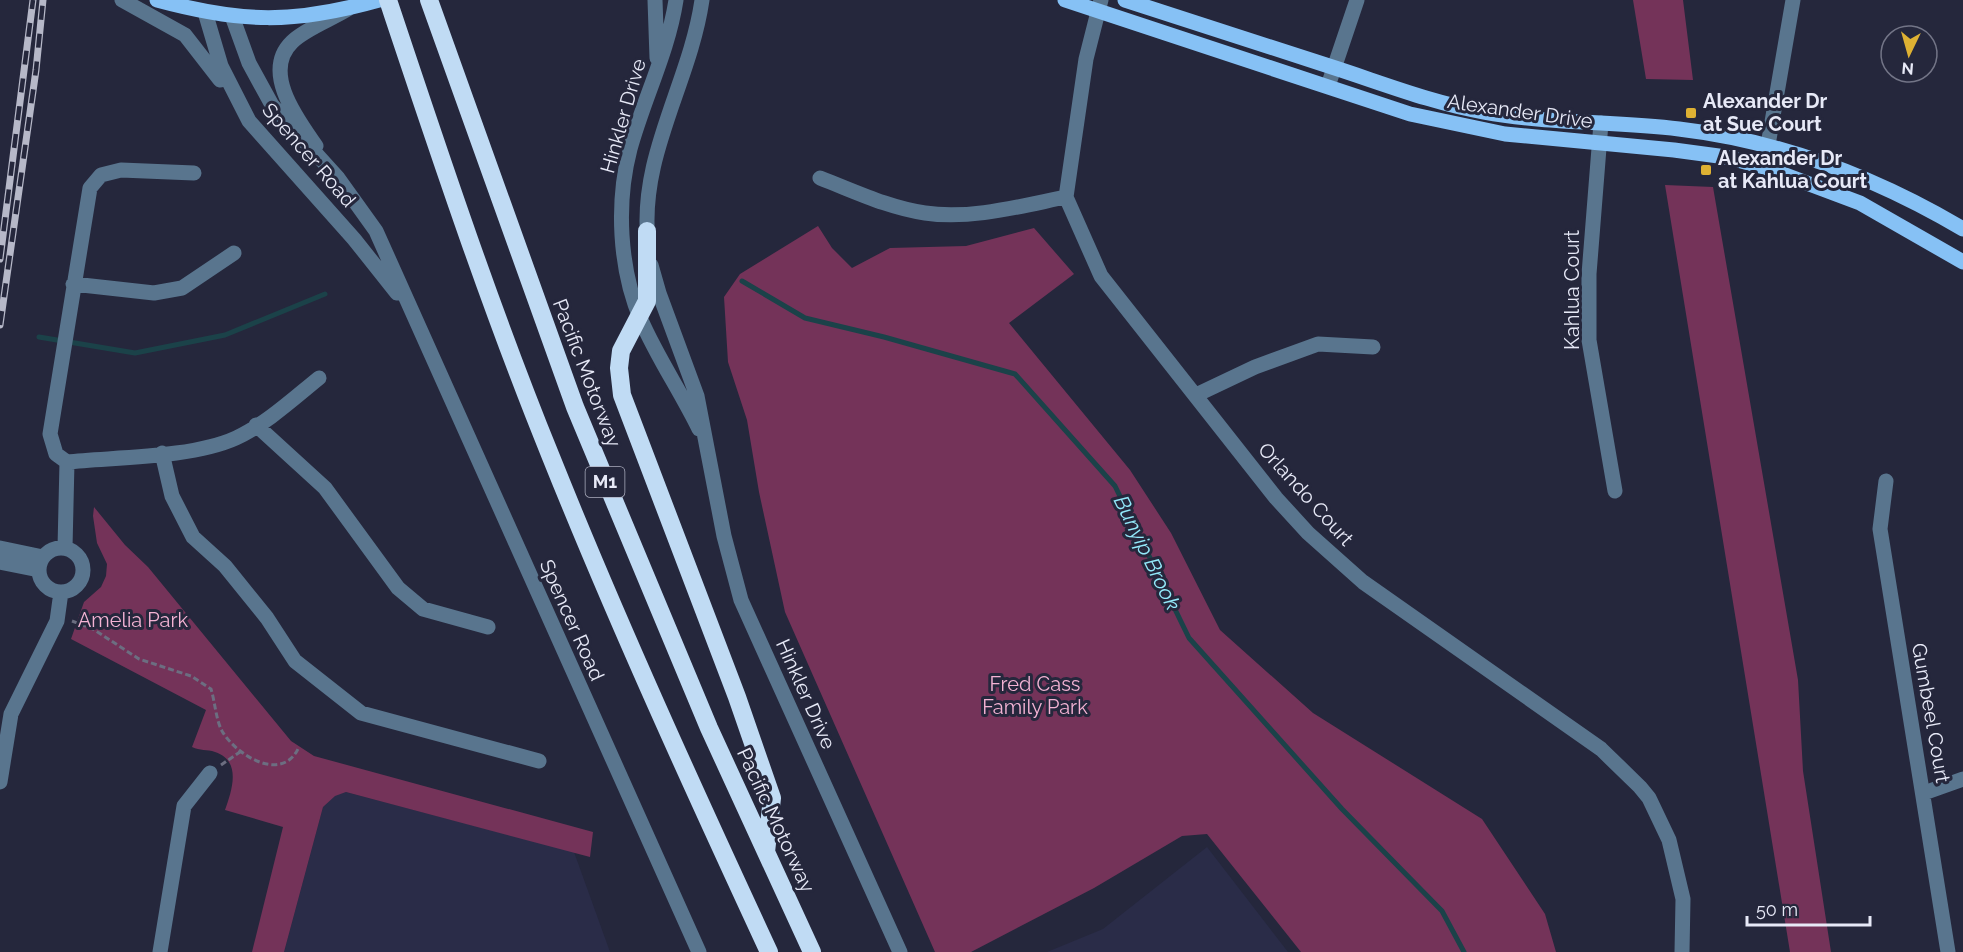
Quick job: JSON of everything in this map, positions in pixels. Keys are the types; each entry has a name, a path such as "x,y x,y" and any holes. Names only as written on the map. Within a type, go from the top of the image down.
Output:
{"highway":[{"name":"M1","path":"388,0 444,168 549,454 676,754 769,952"},
{"name":"Pacific Motorway","path":"429,0 575,407 662,619 812,952"},
{"path":"647,231 647,301 627,337 620,357 622,395 737,697 772,798 766,854"}],"main road":[{"path":"157,0 203,6 232,16 298,18 379,0"},
{"path":"223,0 232,16"},
{"name":"Alexander Drive","path":"1065,0 1099,5 1410,114 1465,127 1534,138 1674,150 1726,157 1764,167 1860,203 1963,262"},
{"name":"Alexander Drive","path":"1125,0 1399,90 1483,112 1536,120 1678,129 1768,145 1856,174 1921,204 1963,229"}],"street":[{"path":"122,0 166,22 185,35 242,109"},
{"path":"656,0 657,70"},
{"name":"Hinkler Drive","path":"676,0 657,70 630,150 622,201 626,261 640,316 705,442"},
{"name":"Hinkler Drive","path":"702,0 694,35 653,161 648,190 647,231 656,285 694,386 724,536 741,600 900,952"},
{"path":"1328,87 1357,0"},
{"path":"1768,145 1793,0"},
{"path":"820,178 905,209 943,214 1028,205 1066,197 1086,59 1099,5"},
{"name":"Spencer Road","path":"203,6 220,66 242,109 261,137 354,239 410,310"},
{"path":"338,178 297,116 285,92 280,72 286,51 294,40 350,8"},
{"name":"Spencer Road","path":"232,16 249,63 267,99 292,131 338,178 376,231 697,950"},
{"name":"Kahlua Court","path":"1600,123 1589,274 1589,340 1615,491"},
{"path":"194,173 121,170 101,175 90,188 50,434 56,454 67,462 198,449 236,438 284,407 319,378"},
{"name":"Orlando Court","path":"1066,197 1101,276 1276,498 1308,533 1393,605 1601,749 1645,793 1670,840 1683,899 1682,952"},
{"path":"73,284 154,292 182,288 234,253"},
{"path":"1196,395 1255,367 1318,344 1373,347"},
{"path":"256,425 326,488 398,588 423,609 488,627"},
{"path":"162,453 172,496 193,537 225,566 267,618 295,661 361,713 539,761"},
{"path":"65,548 67,462"},
{"name":"Gumbeel Court","path":"1886,481 1880,529 1948,952"},
{"path":"0,548 41,563"},
{"path":"65,548 78,554 84,568 80,582 75,588 62,592 48,588 40,577 41,563 53,549 65,548"},
{"path":"0,562 41,563"},
{"path":"0,782 11,714 57,621 62,592"},
{"path":"160,952 184,806 210,773"},
{"path":"1924,793 1963,779"}],"path":[{"path":"57,621 78,621 140,659 191,676 211,689 222,730 240,752 254,760 272,766 284,764 294,757 298,749"},
{"path":"210,773 240,752"}],"shaded area":[{"path":"346,792 574,852 610,952 284,952 323,807 335,795"},
{"path":"1207,847 1288,952 1047,952 1103,929"}],"green space":[{"path":"1633,0 1683,0 1693,80 1646,79"},
{"path":"1665,185 1713,187 1798,680 1803,771 1831,952 1790,952"},
{"name":"Fred Cass Family Park","path":"818,226 832,248 852,268 890,248 966,246 1034,228 1074,274 1009,323 1130,470 1171,533 1220,630 1313,713 1482,819 1545,914 1556,952 1301,952 1207,834 1182,836 1094,888 971,952 935,952 785,612 759,492 747,420 728,362 724,297 740,274"},
{"name":"Amelia Park","path":"94,507 125,545 148,567 291,741 314,756 593,832 590,857 346,792 335,796 323,807 284,952 252,952 283,827 225,810 233,777 229,762 215,752 192,747 206,710 71,639 84,602 101,587 106,576 107,564 97,543"}],"waterway":[{"name":"Bunyip Brook","path":"742,281 805,318 884,337 1015,374 1115,486 1189,638 1342,809 1442,911 1464,952"},
{"name":"Bunyip Brook","path":"39,337 135,353 225,335 325,294"}],"railway":[{"path":"0,259 33,0"},
{"path":"0,325 36,70 43,0"}],"place":[{"name":"Alexander Dr at Sue Court","path":"1691,113"},
{"name":"Alexander Dr at Kahlua Court","path":"1706,170"}]}
